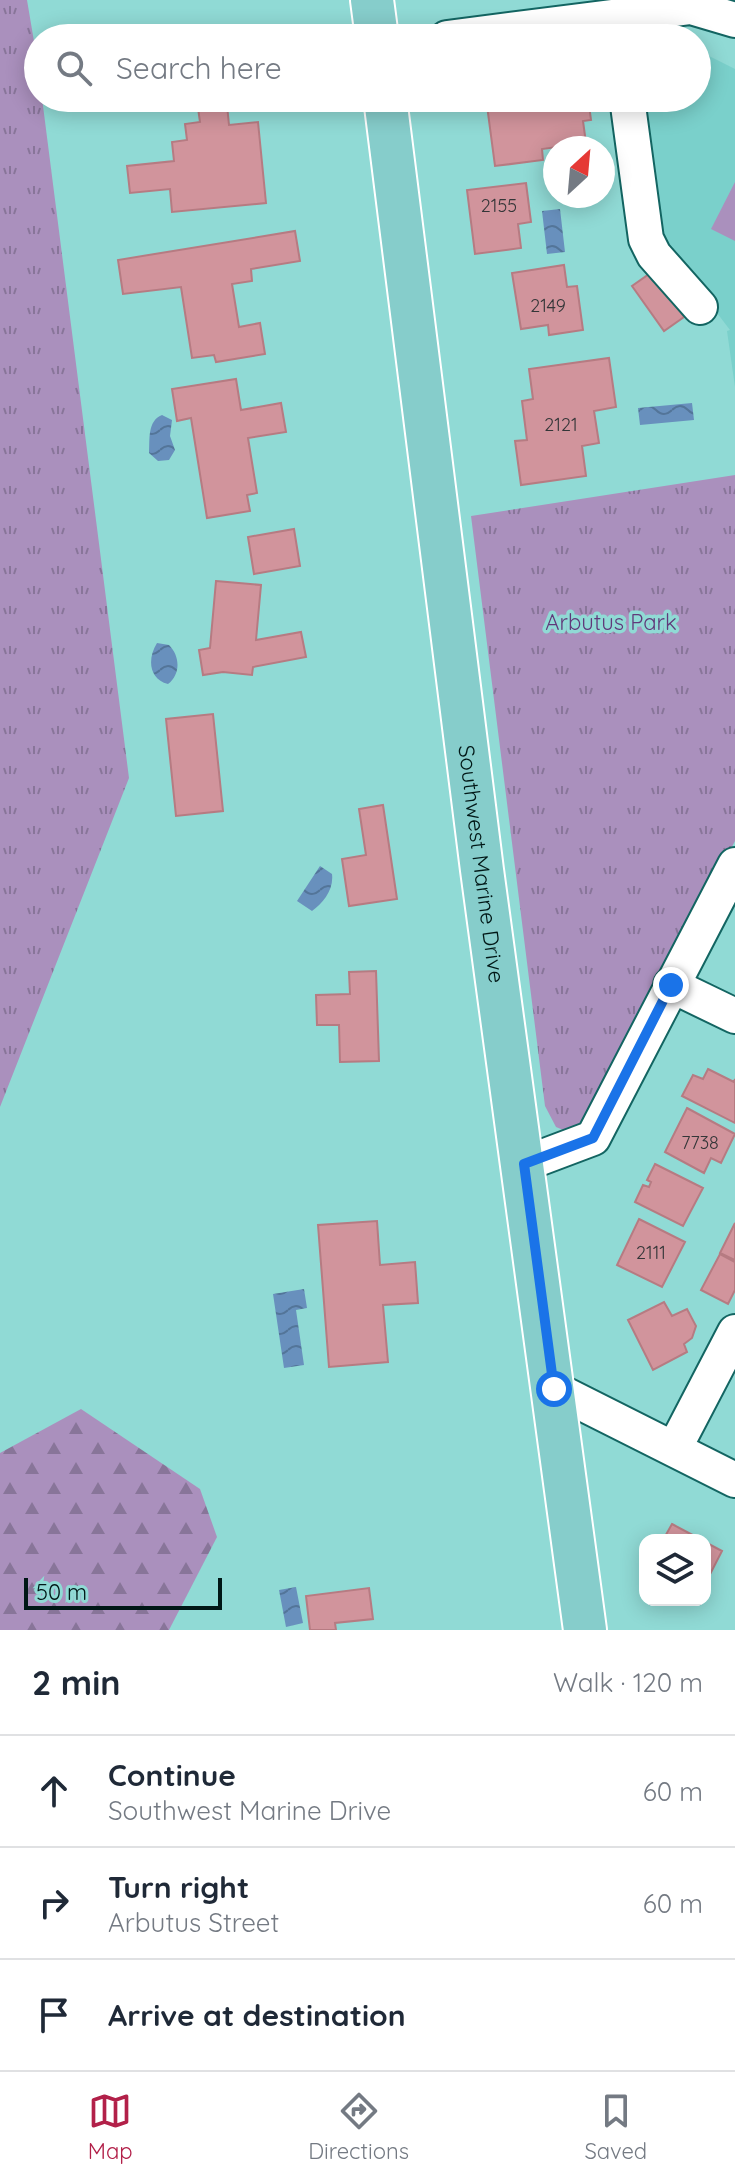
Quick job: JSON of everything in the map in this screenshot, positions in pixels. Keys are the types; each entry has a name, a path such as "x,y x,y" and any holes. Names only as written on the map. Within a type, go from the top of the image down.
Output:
{"main road":[{"path":"372,0 375,24"},
{"name":"Southwest Marine Drive","path":"387,112 482,870 585,1630"}],"street":[{"path":"628,24 691,7 735,20"},
{"path":"506,24 556,12 605,24"},
{"path":"629,112 646,239 654,255 700,307"},
{"path":"524,1164 593,1138 735,865"},
{"path":"671,985 735,1016"},
{"path":"674,1449 735,1332"},
{"path":"554,1389 735,1480"}],"shaded area":[{"path":"711,57 735,69 735,387 727,331 730,330 660,238 643,112 711,112"}],"green space":[{"path":"0,0 27,0 31,24 24,24 24,112 44,112 129,778 0,1107"},
{"path":"735,182 735,241 711,229"},
{"name":"Arbutus Park","path":"735,475 735,841 588,1123 573,1134 556,1127 545,1106 471,516"},
{"path":"81,1409 200,1489 217,1537 169,1630 0,1630 0,1453"}],"water":[{"path":"560,209 565,252 547,254 542,211"},
{"path":"692,403 694,420 640,425 638,408"},
{"path":"162,415 172,420 170,436 175,450 169,460 158,461 149,453 150,437 154,422"},
{"path":"157,643 169,645 177,660 177,670 168,684 157,678 152,668 152,655"},
{"path":"320,866 332,874 331,885 324,900 312,911 297,901"},
{"path":"304,1289 307,1308 296,1310 304,1365 284,1368 273,1294"},
{"path":"296,1587 303,1623 286,1627 279,1590"}],"building":[{"path":"199,112 228,112 229,125 258,122 266,203 172,212 170,189 130,193 127,166 174,161 172,142 187,140 185,124 200,122"},
{"path":"488,112 590,112 591,120 583,121 585,136 543,136 543,160 495,166"},
{"path":"526,183 531,222 518,224 521,248 475,254 467,190"},
{"path":"295,231 300,261 251,269 252,281 232,284 239,327 260,323 265,354 216,362 214,355 192,358 181,287 123,294 118,260"},
{"path":"564,265 567,287 577,286 583,330 549,335 548,325 521,329 512,273"},
{"path":"652,272 684,317 664,331 632,286"},
{"path":"609,358 616,407 594,411 599,443 582,446 586,476 521,485 515,441 527,440 522,401 533,399 529,369"},
{"path":"236,379 241,410 281,403 286,432 248,438 257,493 247,495 250,511 207,518 191,418 177,421 172,389"},
{"path":"294,529 300,566 254,574 248,537"},
{"path":"216,581 261,585 256,640 301,632 306,657 253,667 252,675 223,672 203,675 199,650 210,648"},
{"path":"213,714 223,811 176,816 166,719"},
{"path":"383,805 397,899 349,906 342,859 366,855 359,809"},
{"path":"376,971 379,1061 340,1062 339,1025 317,1025 316,995 350,994 349,972"},
{"path":"708,1069 734,1082 735,1079 735,1123 682,1096 693,1075 703,1079"},
{"path":"687,1108 735,1134 721,1163 711,1158 704,1173 665,1152"},
{"path":"655,1164 703,1188 683,1226 635,1202 643,1185 649,1187 651,1182 647,1180"},
{"path":"639,1219 685,1242 662,1287 617,1265"},
{"path":"377,1221 380,1265 415,1262 418,1303 383,1305 388,1362 329,1367 318,1225"},
{"path":"735,1223 735,1260 720,1253"},
{"path":"720,1254 735,1262 735,1290 728,1304 701,1290"},
{"path":"664,1302 672,1316 687,1309 696,1326 692,1338 684,1344 687,1352 653,1370 628,1320"},
{"path":"672,1524 691,1534 666,1534"},
{"path":"711,1545 722,1551 711,1572"},
{"path":"369,1588 373,1619 335,1623 336,1630 310,1630 306,1596"}],"route":[{"path":"554,1389 524,1164 593,1138 671,985"}]}
